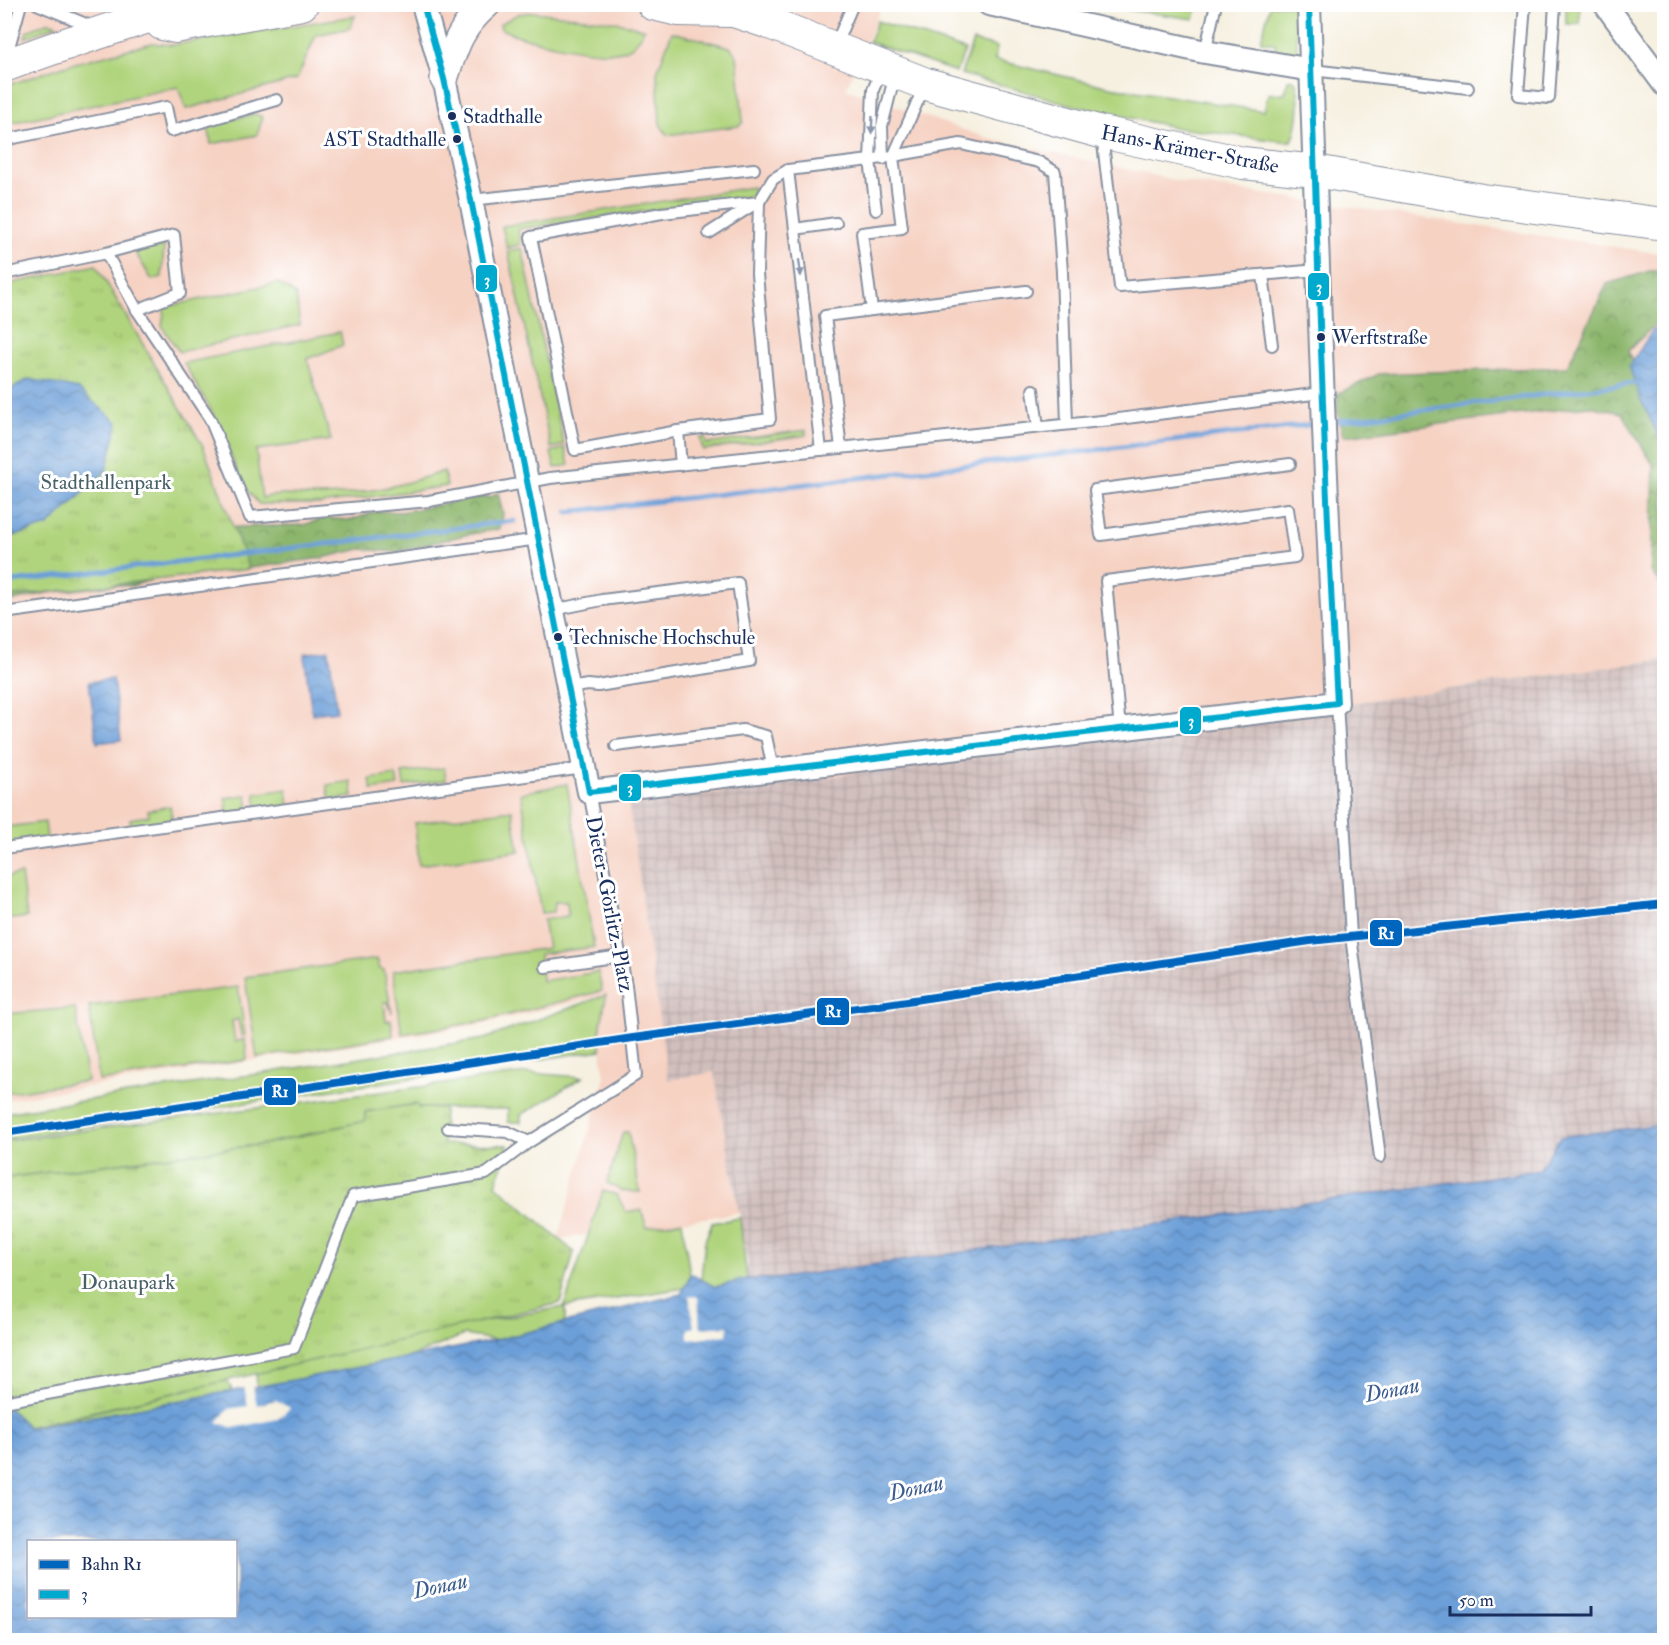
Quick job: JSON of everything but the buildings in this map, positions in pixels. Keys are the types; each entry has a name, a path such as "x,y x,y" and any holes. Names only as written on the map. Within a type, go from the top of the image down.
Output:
{"main road":[{"path":"4,64 190,4"},
{"path":"146,20 175,27 303,4"},
{"name":"Hans-Krämer-Straße","path":"653,4 678,9 722,8 769,17 833,49 926,84 1101,132 1243,163 1315,171 1482,200 1664,220"}],"street":[{"name":"Dieter-Görlitz-Platz","path":"423,4 444,79 471,200 589,792"},
{"path":"444,79 469,20 488,4"},
{"path":"989,4 1205,52 1312,70"},
{"path":"589,792 1337,703 1321,395 1310,4"},
{"path":"1605,4 1665,84"}],"lane":[{"path":"4,64 21,4"},
{"path":"37,4 101,31"},
{"path":"833,49 853,4"},
{"path":"1205,52 1216,4"},
{"path":"1526,4 1518,95 1549,98 1554,4"},
{"path":"1312,70 1468,88"},
{"path":"872,310 862,232 902,228 882,126 889,71"},
{"path":"876,210 870,160 873,90 889,71"},
{"path":"888,158 926,84"},
{"path":"4,140 166,107 171,131 277,100"},
{"path":"1101,132 1120,287 1318,270"},
{"path":"709,233 759,202 773,179 788,170 888,158 961,144 1039,162 1055,172 1062,272 1067,424"},
{"path":"471,200 753,169"},
{"path":"788,170 821,450"},
{"path":"759,202 757,274 770,419 678,430 575,450 531,237 662,213 759,202"},
{"path":"795,229 836,223"},
{"path":"4,274 106,253 174,235 180,292 137,310"},
{"path":"106,253 137,310 210,419 250,517 429,501 528,482 1321,395"},
{"path":"1263,275 1272,345"},
{"path":"841,448 825,316 1026,291"},
{"path":"1033,390 1038,427"},
{"path":"678,430 681,465"},
{"path":"1120,729 1106,581 1295,557 1288,509 1101,535 1095,490 1290,464"},
{"path":"4,613 539,539"},
{"path":"553,610 602,600 738,583 749,661 598,686 569,688"},
{"path":"1337,703 1351,936 1380,1157"},
{"path":"616,746 743,730 766,736 772,770"},
{"path":"4,848 584,768"},
{"name":"Dieter-Görlitz-Platz","path":"4,1402 294,1348 353,1196 486,1174 529,1142 636,1075 621,956 589,792"},
{"path":"544,967 621,956"},
{"path":"448,1128 508,1132 529,1142"}],"shaded area":[{"path":"5,5 882,5 846,89 990,139 1184,182 1664,254 1664,659 629,805 669,1080 714,1072 739,1213 558,1239 605,1077 599,1038 605,995 483,1024 5,1100 5,597 248,569 203,446 96,265 5,285"},
{"path":"1664,659 1664,1124 1561,1137 1540,1170 774,1279 747,1279 748,1263 714,1072 668,1080 629,805"}],"green space":[{"path":"1093,5 1198,5 1194,19"},
{"path":"1270,5 1296,5 1297,53 1293,58 1273,59 1276,44 1261,41"},
{"path":"1566,5 1580,5 1580,24 1566,24"},
{"path":"535,12 618,22 644,29 630,48 622,51 596,52 526,38 501,29 500,24 518,14"},
{"path":"355,16 350,28 316,35 297,79 186,109 178,87 5,124 5,86 64,66 152,43 171,45"},
{"path":"877,21 965,50 956,72 869,42"},
{"path":"49,22 57,25 25,38 27,31"},
{"path":"672,32 730,47 737,56 743,122 739,126 667,135 660,124 657,72"},
{"path":"973,41 997,47 995,60 1110,87 1264,111 1268,94 1285,93 1288,80 1294,79 1299,101 1294,135 1292,141 1280,141 1178,128 1076,106 961,74"},
{"path":"255,114 263,117 257,135 211,144 208,125"},
{"path":"752,187 754,196 518,229 521,244 507,248 502,226"},
{"path":"164,245 162,277 152,280 135,252"},
{"path":"522,248 564,445 551,448 508,251"},
{"name":"Stadthallenpark","path":"96,265 203,446 249,569 5,597 4,285"},
{"path":"1650,271 1664,271 1664,307 1657,322 1628,351 1664,447 1664,589 1651,571 1654,466 1622,413 1589,406 1343,436 1337,409 1337,394 1379,374 1567,367 1607,284"},
{"path":"278,283 296,295 300,325 179,352 162,326 165,307"},
{"path":"340,332 343,345 307,359 331,440 256,450 262,498 277,495 322,496 368,491 399,485 444,471 447,486 320,504 259,504 245,488 211,410 184,363"},
{"path":"806,430 806,435 703,450 700,438 705,437 707,444"},
{"path":"565,448 569,465 555,468 551,452"},
{"path":"498,493 503,514 500,529 396,552 361,549 322,558 228,571 188,570 131,586 114,585 46,593 5,603 5,558 209,528 303,525 326,518 351,520 378,511 401,512 485,496 489,498"},
{"path":"444,768 446,780 404,786 402,773"},
{"path":"396,775 398,786 372,790 370,779"},
{"path":"351,781 353,797 330,800 327,785"},
{"path":"567,784 594,947 540,954 542,981 598,972 602,991 484,1021 402,1034 393,971 548,948 543,920 568,916 567,902 554,902 553,912 541,913 521,793"},
{"path":"287,789 289,806 258,811 255,794"},
{"path":"247,795 249,812 228,815 225,798"},
{"path":"170,806 173,822 131,829 130,819 149,816 148,810"},
{"path":"512,810 519,851 419,865 415,823"},
{"path":"45,822 47,839 8,844 6,827"},
{"path":"21,874 27,917 5,920 5,877"},
{"path":"377,959 380,969 384,970 392,1013 388,1002 384,1002 386,1021 391,1020 393,1036 257,1058 245,977"},
{"path":"238,987 245,1035 241,1036 238,1019 232,1021 235,1042 245,1039 247,1060 99,1081 89,1006"},
{"path":"606,995 599,1038 601,1050 5,1139 5,1113 484,1039"},
{"path":"75,1008 87,1081 5,1093 5,1014"},
{"path":"527,1073 583,1077 521,1115 521,1122 508,1122 508,1109 417,1108 417,1104 366,1112 365,1121 265,1144 5,1178 4,1141"},
{"name":"Donaupark","path":"417,1104 418,1108 444,1108 443,1144 508,1145 496,1185 574,1252 560,1303 5,1432 5,1178 265,1144 365,1121 365,1112"},
{"path":"623,1132 628,1132 640,1192 622,1191 607,1183"},
{"path":"603,1191 617,1195 626,1212 642,1210 646,1227 682,1221 690,1275 684,1288 565,1307 565,1323 495,1340 464,1335 410,1357 257,1387 256,1372 312,1352 564,1307"},
{"path":"740,1218 747,1279 715,1287 701,1279 705,1241 712,1223"},
{"path":"226,1380 233,1391 29,1428"}],"water":[{"path":"1664,325 1664,447 1641,400 1629,366 1653,330"},
{"path":"29,379 78,389 118,423 106,471 48,526 7,538 5,392"},
{"path":"329,650 337,711 312,714 304,654"},
{"path":"113,679 121,740 97,743 89,682"},
{"name":"Donau","path":"1664,1124 1664,1640 5,1640 4,1403 29,1428 492,1341 681,1294 691,1274 715,1287 747,1279 774,1279 1539,1170 1560,1137"}],"pier":[{"path":"689,1295 698,1297 700,1328 728,1326 727,1335 688,1339 688,1329 694,1327"},
{"path":"252,1384 257,1405 276,1400 290,1408 278,1419 233,1428 217,1422 229,1409 248,1406 244,1386"}],"waterway":[{"path":"1329,422 1635,383"},
{"path":"568,512 1317,424"},
{"path":"4,583 514,521"}],"rail line":[{"name":"R1","path":"4,1133 633,1038 887,1004 1310,941 1664,904"}],"transit line":[{"name":"3","path":"423,4 444,79 471,200 589,792 1337,703 1309,4"}],"place":[{"name":"Stadthalle","path":"452,116"},
{"name":"AST Stadthalle","path":"457,139"},
{"name":"Werftstraße","path":"1321,337"},
{"name":"Technische Hochschule","path":"558,637"}]}
